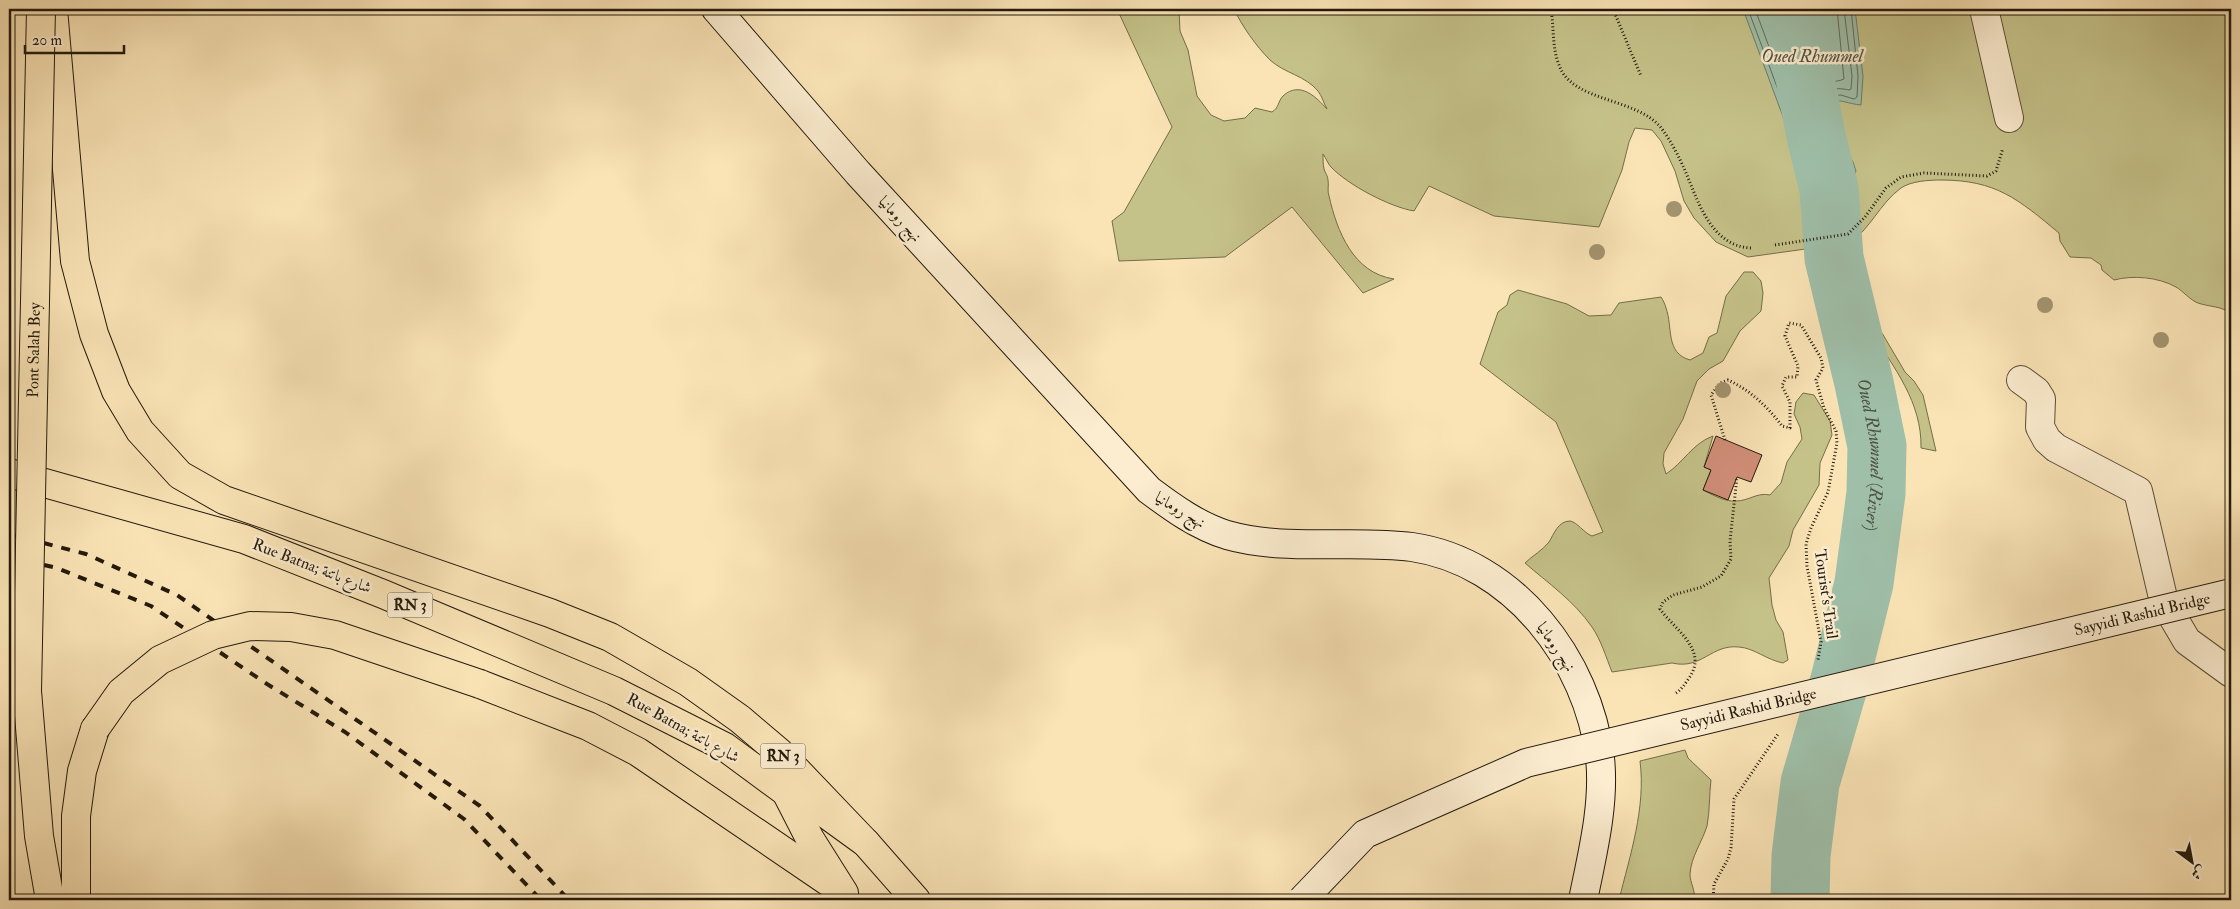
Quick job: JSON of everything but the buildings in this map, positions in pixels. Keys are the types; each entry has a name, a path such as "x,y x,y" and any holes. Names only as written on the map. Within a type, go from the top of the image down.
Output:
{"main road":[{"name":"Pont Salah Bey","path":"41,9 27,691 39,836 50,900"},
{"name":"RN 3","path":"53,9 75,261 94,334 116,391 136,423 180,475 224,500 550,613 610,637 688,682 740,719 780,753 866,843"},
{"name":"Rue Batna; شارع باتنة","path":"9,473 244,539 383,594 614,691 725,747 786,792 826,814 866,843 916,900"},
{"name":"RN 3","path":"76,900 76,816 82,770 95,729 121,692 160,660 213,635 250,626 291,627 335,635 480,684 588,726 638,752 846,895"},
{"name":"Rue Batna; شارع باتنة","path":"786,792 810,839 846,895"}],"street":[{"name":"نهج رومانيا","path":"716,9 858,173 1149,490 1174,509 1204,526 1235,536 1284,543 1388,545 1414,548 1452,559 1483,573 1513,594 1557,644 1575,673 1590,708 1600,759 1598,822 1583,900"},
{"path":"1984,9 2008,118"},
{"path":"2020,380 2036,391 2041,399 2040,427 2047,440 2056,448 2138,491 2164,602 2188,640 2231,673"},
{"name":"Sayyidi Rashid Bridge","path":"1302,900 1365,834 1526,763 2231,593"}],"path":[{"path":"1551,9 1555,54 1565,77 1577,86 1595,95 1648,115 1661,129 1673,148 1712,227 1727,240 1744,248 1751,248"},
{"path":"1613,9 1641,76"},
{"path":"1774,245 1848,234 1865,217 1886,188 1901,177 1924,173 1987,176 1996,171 2000,161 2008,118"},
{"name":"Tourist's Trail","path":"1725,440 1711,395 1720,383 1728,380 1742,386 1782,426 1790,428 1790,402 1782,386 1786,377 1797,377 1798,366 1785,336 1789,324 1801,326 1821,358 1823,368 1816,380 1818,392 1836,431 1837,443 1828,492 1811,528 1806,544 1821,642 1816,668"},
{"path":"1669,695 1678,693 1693,672 1694,650 1683,633 1669,623 1660,609 1663,602 1673,596 1702,587 1721,576 1731,559 1730,541 1737,477"},
{"path":"1713,900 1714,884 1728,858 1731,848 1734,799 1779,732"}],"shaded area":[{"path":"1117,9 1179,9 1180,31 1188,50 1197,96 1211,115 1224,121 1245,118 1255,108 1272,112 1276,109 1283,96 1296,90 1308,92 1327,109 1313,86 1270,60 1250,36 1234,9 2231,9 2231,314 2220,308 2195,302 2176,287 2161,281 2137,277 2114,280 2102,270 2101,265 2091,258 2070,257 2060,241 2059,233 2018,201 1992,188 1960,181 1915,182 1901,188 1887,201 1863,231 1849,243 1748,257 1716,242 1694,218 1684,201 1675,171 1661,141 1652,130 1635,128 1629,142 1622,170 1599,227 1494,216 1429,186 1414,211 1404,209 1358,188 1338,174 1323,154 1324,167 1328,179 1328,194 1342,236 1349,248 1368,268 1380,275 1394,279 1363,293 1292,207 1225,257 1119,261 1112,221 1124,212 1172,127"},
{"path":"1744,272 1753,272 1761,281 1763,293 1761,311 1740,331 1723,361 1709,369 1697,381 1683,419 1664,453 1663,464 1666,474 1700,443 1713,436 1704,467 1711,470 1703,490 1719,498 1732,501 1741,501 1765,494 1770,495 1781,483 1787,462 1802,439 1800,427 1794,414 1796,402 1803,393 1814,395 1830,421 1832,435 1820,463 1819,485 1793,530 1789,546 1769,578 1772,605 1776,620 1783,632 1788,660 1783,663 1745,648 1729,647 1691,663 1672,663 1612,672 1598,637 1585,618 1560,593 1525,563 1547,545 1562,523 1573,522 1592,536 1603,532 1556,422 1480,364 1498,312 1507,305 1510,295 1518,290 1567,304 1589,316 1611,315 1619,303 1661,297 1668,315 1673,345 1682,357 1690,360 1703,353 1709,337 1717,333 1726,296"},
{"path":"1871,331 1882,333 1905,372 1914,381 1923,395 1936,451 1921,448 1920,431 1912,401 1897,372"},
{"path":"1685,750 1688,758 1711,780 1707,826 1694,856 1690,874 1694,900 1619,900 1639,814 1641,796 1640,761"}],"water":[{"name":"Oued Rhummel","path":"1743,9 1855,9 1863,76 1861,105 1829,101 1825,105 1837,121 1845,148 1856,171 1845,196 1843,208 1844,223 1818,229 1819,204 1808,184"}],"waterway":[{"name":"Oued Rhummel (River)","path":"1792,9 1816,136 1829,189 1834,258 1877,446 1876,493 1864,583 1840,680 1810,783 1801,856 1800,900"}],"railway":[{"path":"9,534 86,554 177,595 480,806 569,900"},
{"path":"9,557 57,568 151,606 267,684 345,732 464,819 541,900"}]}
